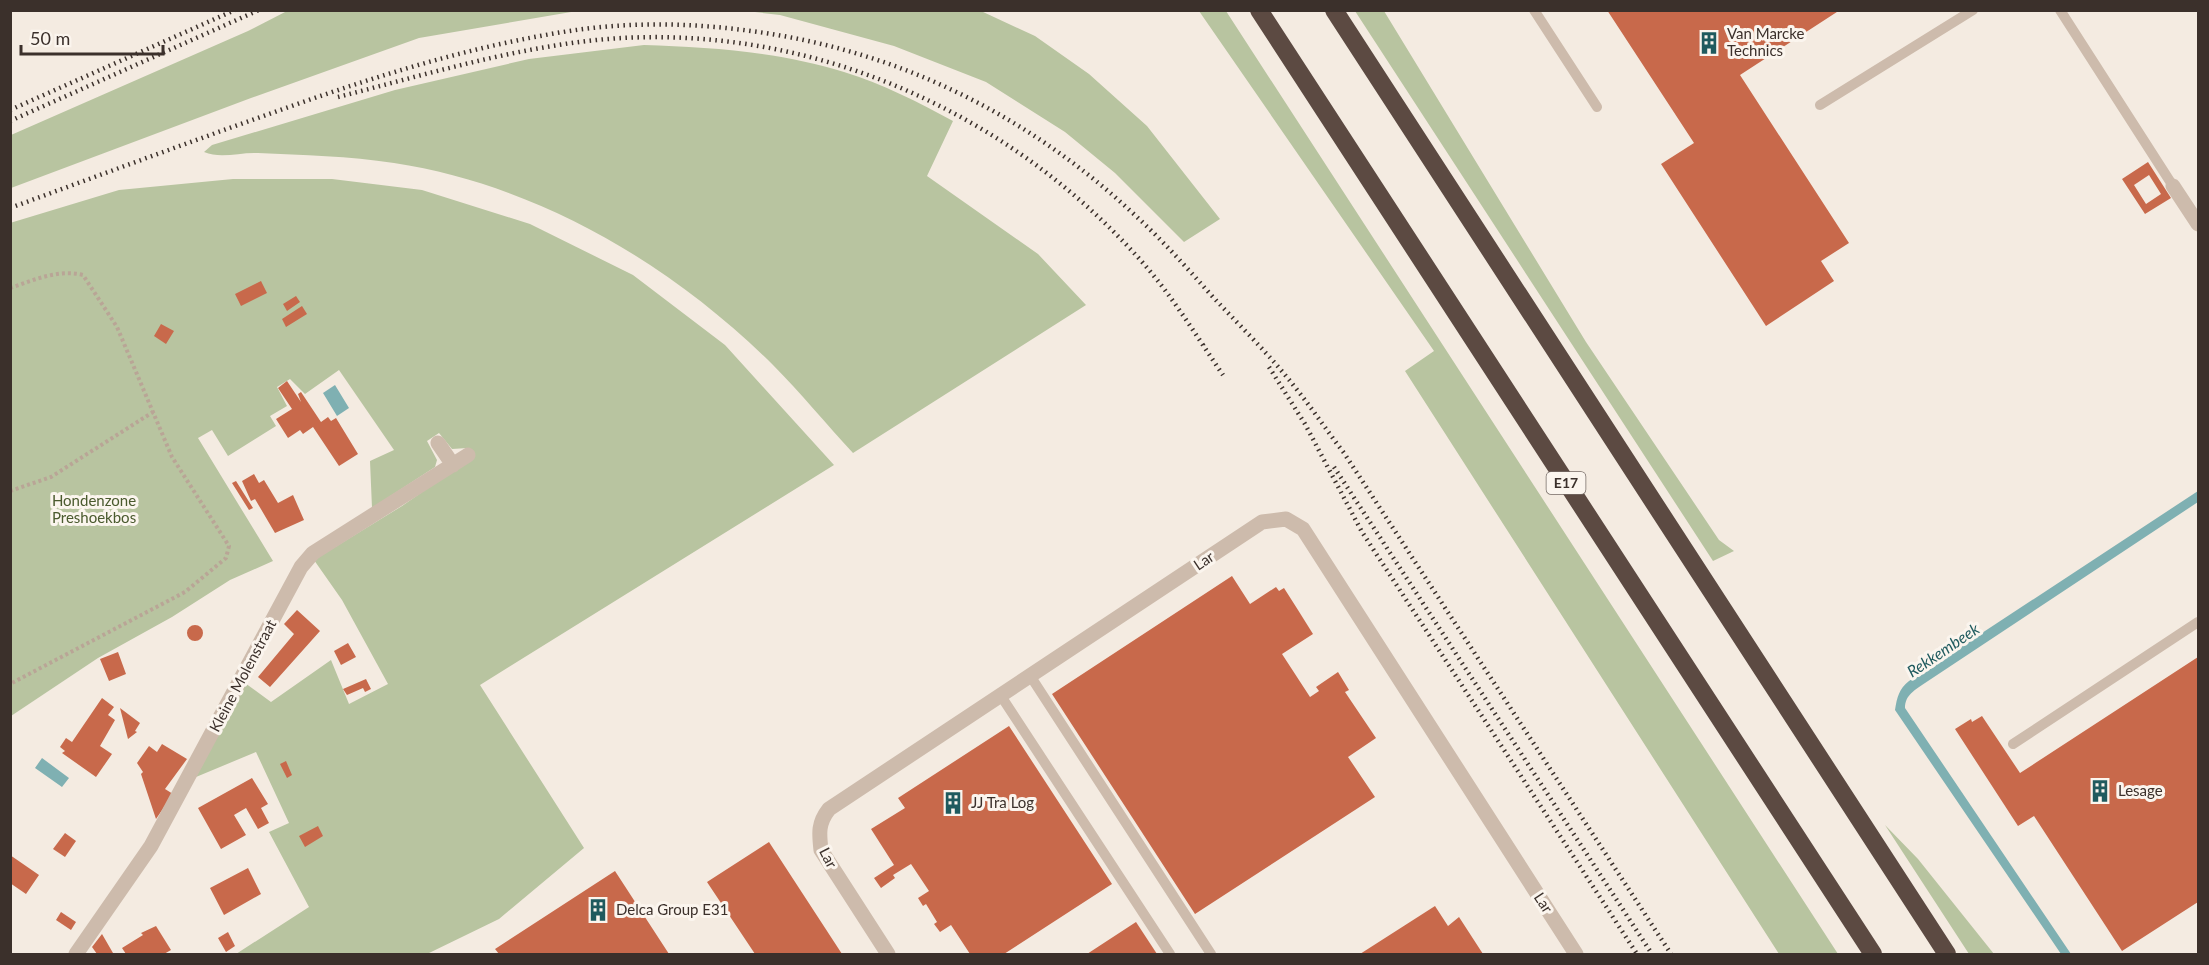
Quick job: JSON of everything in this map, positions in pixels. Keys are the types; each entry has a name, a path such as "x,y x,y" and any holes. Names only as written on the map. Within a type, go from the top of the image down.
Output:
{"highway":[{"name":"E17","path":"1259,10 1873,954"},
{"path":"1334,10 1947,954"}],"street":[{"path":"2174,186 2199,224"},
{"path":"438,443 453,465"},
{"name":"Kleine Molenstraat","path":"76,954 151,846 301,567 314,553 468,455"},
{"name":"Lar","path":"888,954 821,850 819,833 821,819 829,809 1262,522 1286,519 1303,529 1576,954"}],"lane":[{"path":"1534,10 1597,107"},
{"path":"1820,105 1973,10"},
{"path":"2060,10 2174,186"},
{"path":"2013,744 2199,622"},
{"path":"1031,677 1211,954"},
{"path":"1000,696 1170,954"}],"path":[{"path":"10,288 43,277 70,272 84,274 117,327 172,458 224,534 229,546 226,558 185,592 10,684"},
{"path":"10,491 51,477 153,412"}],"green space":[{"path":"287,11 577,11 419,38 11,188 11,135 248,31"},
{"path":"746,11 981,11 1035,36 1089,74 1147,126 1220,219 1184,242 1115,173 1065,132 986,82 894,46 780,15"},
{"path":"1199,11 1226,11 1838,954 1779,954 1405,371 1434,351"},
{"path":"1355,11 1384,11 1586,342 1719,540 1734,551 1713,561"},
{"path":"644,45 745,52 820,65 886,88 953,121 927,176 1038,254 1086,305 853,453 773,365 691,294 599,234 550,210 500,190 447,174 394,163 326,156 258,153 217,155 204,152 212,145 395,90 529,59"},
{"name":"Hondenzone Preshoekbos","path":"233,179 332,179 422,190 530,224 633,275 725,345 834,465 480,685 584,848 499,919 427,954 236,954 309,907 269,832 289,823 256,752 196,777 245,683 271,702 331,660 349,704 388,684 342,600 314,560 402,506 474,456 468,448 452,449 439,433 427,441 437,460 435,467 372,508 370,461 394,450 339,370 305,394 290,379 277,387 287,406 270,416 276,426 228,456 212,430 198,438 273,561 230,580 172,617 98,658 11,716 10,223 119,190"},
{"path":"1885,825 1918,859 1994,954 1969,954"}],"water":[{"path":"335,385 349,408 337,416 323,393"},
{"path":"2198,491 2198,502 1918,688 1911,693 1905,703 1905,708 2071,954 2061,954 1895,710 1898,697 1909,681"},
{"path":"42,758 69,778 62,787 35,768"}],"building":[{"path":"1607,10 1840,10 1740,75 1849,243 1821,261 1834,281 1766,326 1661,164 1694,143"},
{"path":"2148,162 2171,198 2145,214 2122,179","holes":["2149,175 2161,194 2146,204 2134,185"]},
{"path":"261,281 267,293 241,306 235,294"},
{"path":"296,296 300,302 287,311 283,304"},
{"path":"302,306 307,314 286,327 282,319"},
{"path":"161,324 174,331 166,344 154,336"},
{"path":"287,381 301,402 298,394 301,392 321,422 328,417 331,421 336,418 358,454 339,466 313,427 303,434 300,430 288,438 276,419 292,409 278,388"},
{"path":"254,474 259,483 264,480 278,503 293,495 304,520 275,533 255,499 251,501 242,481"},
{"path":"236,481 253,508 249,510 232,483"},
{"path":"1232,576 1250,604 1276,587 1279,591 1284,588 1313,634 1282,654 1310,697 1319,691 1316,687 1338,672 1349,690 1345,692 1376,738 1348,757 1375,797 1195,914 1052,694"},
{"path":"297,610 320,631 270,687 258,677 294,634 284,624"},
{"path":"192,625 198,625 203,633 201,639 192,641 187,636 187,630"},
{"path":"348,643 356,657 341,665 334,651"},
{"path":"118,652 126,674 109,681 100,659"},
{"name":"Lesage","path":"2198,657 2198,902 2122,951 2034,816 2018,826 1955,729 1971,719 1972,722 1982,716 2020,773"},
{"path":"366,679 371,689 365,692 363,688 347,695 343,689"},
{"path":"102,698 114,707 108,715 115,720 100,746 112,754 96,777 62,753 65,751 60,747 66,738 72,742"},
{"path":"120,708 140,723 135,731 137,732 128,739"},
{"path":"1009,726 1112,884 1004,954 970,954 951,925 940,932 934,924 937,922 926,904 923,906 918,898 929,891 911,864 893,875 895,878 881,888 874,878 894,865 871,829 905,808 898,798"},
{"path":"162,744 187,759 165,789 173,794 156,819 141,774 143,772 137,763 149,746 157,752"},
{"path":"286,761 292,775 287,778 280,764"},
{"path":"252,778 268,804 261,808 269,823 258,829 246,808 234,815 246,835 221,849 198,808"},
{"path":"318,826 323,836 305,847 299,836"},
{"path":"65,833 76,841 65,857 53,849"},
{"path":"769,842 842,954 755,954 707,882"},
{"path":"10,855 39,875 26,894 10,883"},
{"path":"248,868 261,894 224,915 210,888"},
{"name":"Delca Group E31","path":"615,871 669,954 499,954 495,949"},
{"path":"1435,906 1448,926 1459,917 1483,954 1360,954"},
{"path":"61,912 76,922 71,930 56,920"},
{"path":"1136,922 1157,954 1087,954"},
{"path":"156,926 171,950 164,954 126,954 122,948 143,935 141,933"},
{"path":"228,932 235,946 226,952 218,938"},
{"path":"102,934 113,953 97,954 92,947"}],"railway":[{"path":"10,110 235,10"},
{"path":"10,121 259,10"},
{"path":"10,208 368,80 484,48 590,28 645,25 701,26 783,36 882,61 929,79 1018,125 1060,153 1100,184 1167,246 1284,374 1344,453 1671,954"},
{"path":"338,97 524,51 587,41 665,37 743,43 818,59 892,84 962,117 1027,159 1088,207 1143,263 1175,303 1223,375"},
{"path":"1269,367 1305,424 1362,532 1637,954"},
{"path":"1334,467 1652,954"}],"place":[{"name":"Van Marcke Technics","path":"1709,43"},
{"name":"Lesage","path":"2100,791"},
{"name":"JJ Tra Log","path":"953,803"},
{"name":"Delca Group E31","path":"598,910"}],"water label":[{"name":"Rekkembeek","path":"1943,650"}]}
